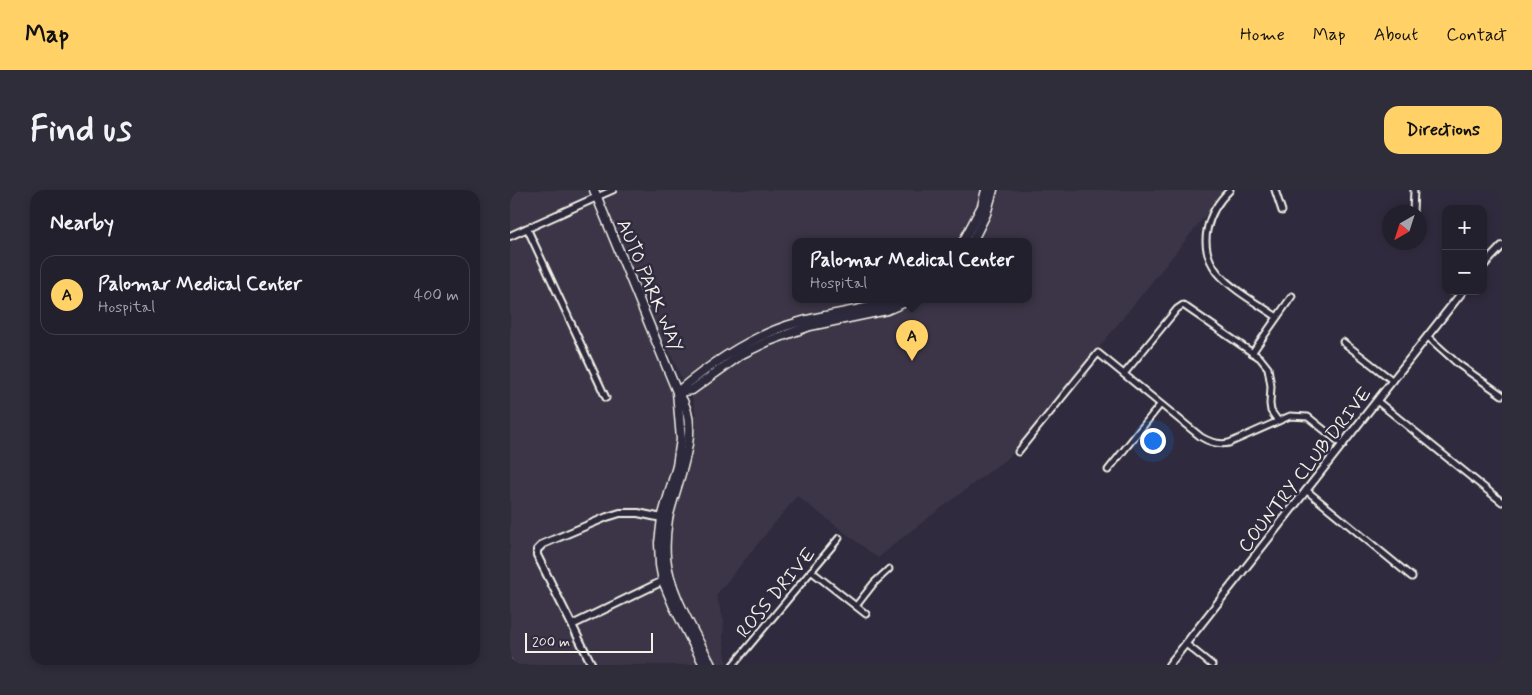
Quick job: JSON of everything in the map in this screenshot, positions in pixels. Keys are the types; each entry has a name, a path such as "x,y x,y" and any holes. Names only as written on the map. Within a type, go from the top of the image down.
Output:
{"main road":[{"path":"965,238 976,220 986,190"},
{"path":"974,238 986,214 993,190"},
{"name":"AUTO PARK WAY","path":"595,194 677,392 685,403 687,410 688,441 686,456 668,520 665,538 667,579 711,665"},
{"path":"677,392 730,353 768,333 797,322 884,303"},
{"path":"677,392 692,390 742,354 769,340 810,326 887,310 903,303"},
{"name":"AUTO PARK WAY","path":"677,392 681,439 680,454 662,518 659,548 673,606 704,665"}],"street":[{"path":"510,236 595,194 612,190"},
{"path":"1230,190 1212,214 1207,227 1208,253 1218,272 1226,280 1278,317"},
{"path":"1275,190 1282,211"},
{"path":"1413,205 1414,190"},
{"path":"527,228 606,398"},
{"path":"1487,262 1502,246"},
{"name":"COUNTRY CLUB DRIVE","path":"1169,665 1460,295"},
{"path":"1252,353 1292,296"},
{"path":"1124,374 1177,309 1184,305 1260,358 1268,368 1272,386 1270,404 1278,421"},
{"path":"1428,337 1458,364 1502,395"},
{"path":"1343,342 1393,381"},
{"path":"1018,452 1098,353 1201,437 1215,443 1230,443 1290,416 1308,417 1343,445"},
{"path":"1377,401 1502,502"},
{"path":"1108,470 1160,405"},
{"path":"1306,490 1412,577"},
{"path":"592,665 537,556 537,550 543,544 607,517 632,513 662,518"},
{"name":"ROSS DRIVE","path":"733,665 839,538"},
{"path":"856,606 888,569"},
{"path":"811,571 866,614"},
{"path":"572,625 667,579"},
{"path":"1186,644 1212,665"}],"shaded area":[{"path":"510,190 1226,190 1014,453 878,558 797,496 716,595 724,621 723,637 727,665 510,665","holes":["664,339 693,400 696,415 685,416 658,343"]}],"railway":[{"path":"510,660 512,665"}],"place":[{"name":"Palomar Medical Center","path":"912,361"}]}
